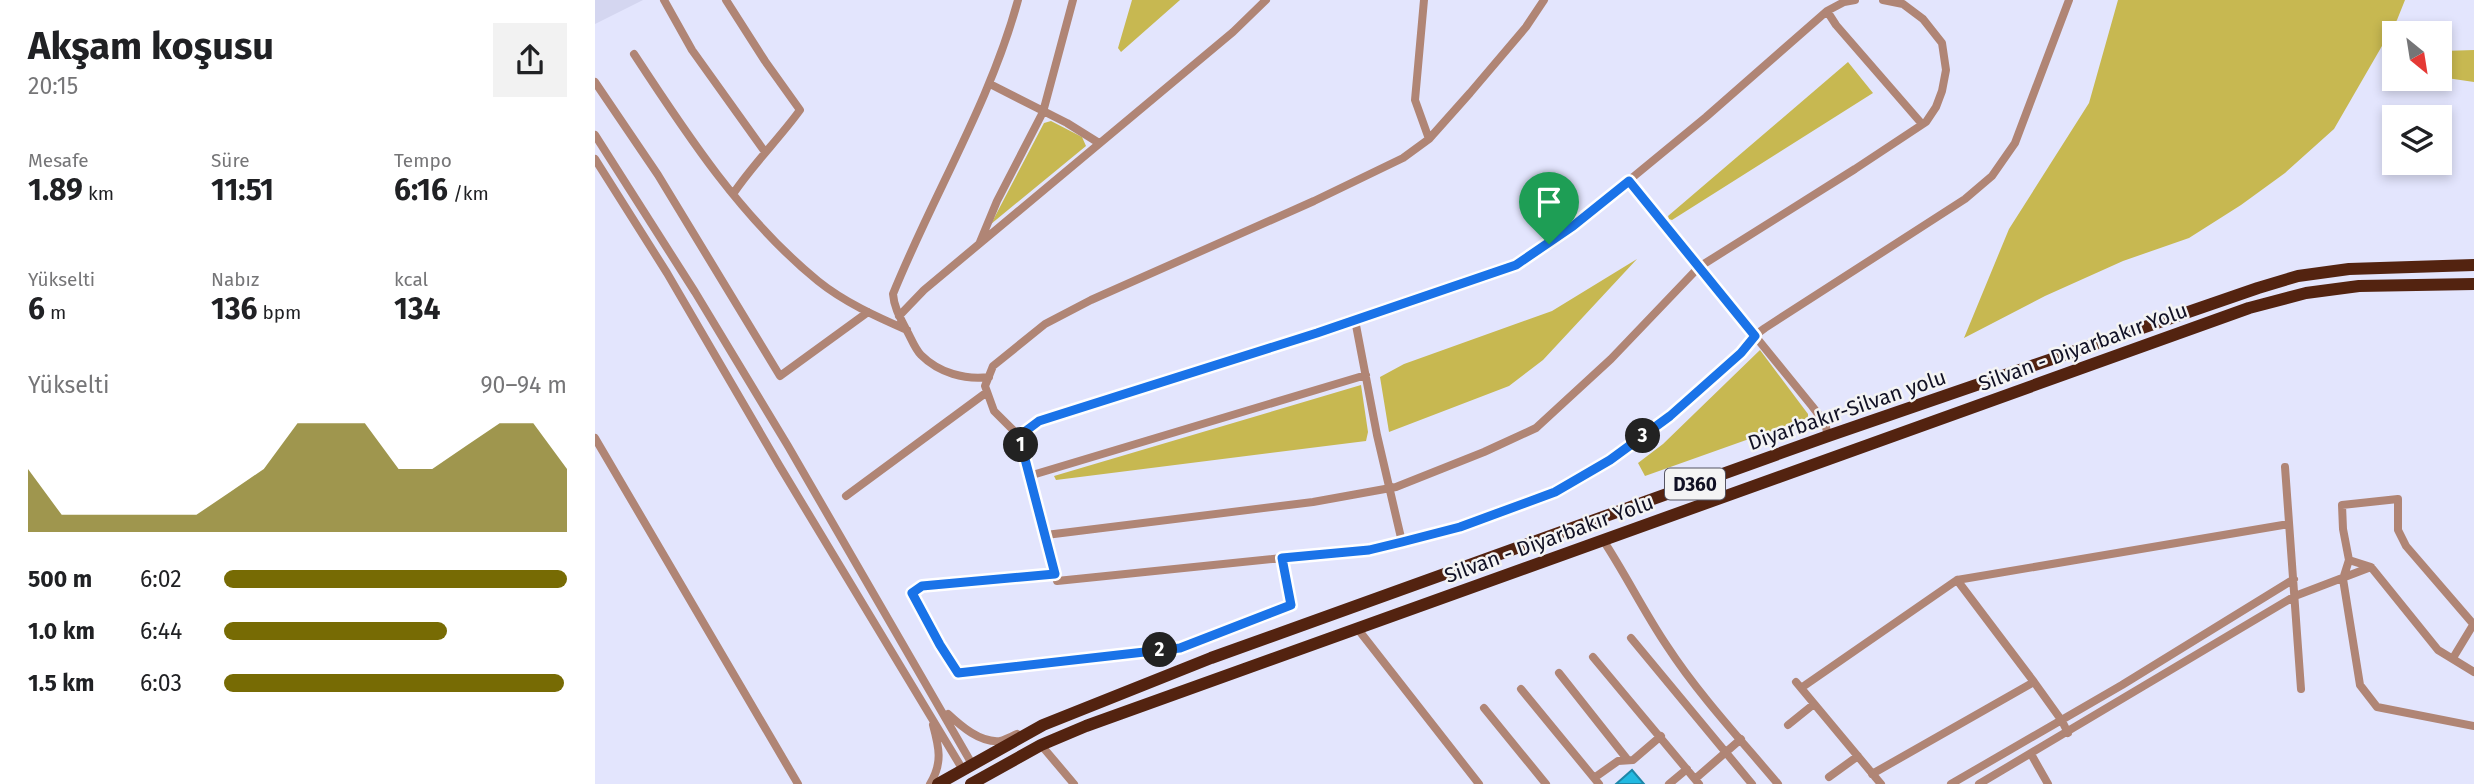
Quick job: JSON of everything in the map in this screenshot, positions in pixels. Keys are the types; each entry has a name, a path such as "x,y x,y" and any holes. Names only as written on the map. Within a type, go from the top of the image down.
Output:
{"highway":[{"name":"Diyarbakır-Silvan yolu","path":"939,784 1043,725 1211,658 1828,436 2257,288 2298,276 2349,269 2474,265"},
{"name":"Silvan - Diyarbakır Yolu","path":"971,784 1041,745 1086,726 2249,308 2306,293 2359,286 2474,284"}],"street":[{"path":"664,0 692,50 765,152"},
{"path":"726,0 800,110 733,194"},
{"path":"989,377 973,379 944,370 920,354 899,316 894,294 990,84 1006,45 1019,0"},
{"path":"979,245 997,201 1043,112 1073,0"},
{"path":"899,316 924,290 1233,32 1266,0"},
{"path":"1424,0 1415,100 1429,139"},
{"path":"1544,0 1526,27 1429,139 1403,158 1314,201 1091,300 1045,324 993,366 985,386 994,411 1019,436 1057,582 1369,550 1460,527 1555,492 1610,460 1670,416 1741,353 1755,336 1965,199 1992,176 2015,143 2069,0"},
{"path":"1019,436 1039,421 1355,320 1516,265 1573,226 1629,181 1827,11 1855,0"},
{"path":"1046,535 1313,502 1389,488 1484,452 1536,428 1611,359 1699,267 1922,124 1936,107 1943,91 1946,70 1942,43 1913,11 1903,4 1883,0"},
{"path":"1827,11 1836,25 1922,124"},
{"path":"634,54 676,119 733,194 780,247 820,283 868,312 907,330"},
{"path":"595,82 658,175 780,376 868,312"},
{"path":"990,84 1067,123 1099,143"},
{"path":"595,135 695,292 940,707 968,767"},
{"path":"595,159 667,273 793,489 929,712 968,767"},
{"path":"1629,181 1818,415 1825,424 1828,436"},
{"path":"1355,320 1402,542"},
{"path":"1029,477 1366,374"},
{"path":"846,496 987,392"},
{"path":"595,438 798,784"},
{"path":"2285,467 2301,689"},
{"path":"2452,658 2473,625 2406,545 2398,530 2398,499 2342,505 2349,560 2343,579 2360,685 2377,707 2474,726"},
{"path":"1881,784 1798,685 1957,580 2289,524"},
{"path":"1603,540 1665,644 1691,680 1778,784"},
{"path":"1055,574 922,586 912,593 958,673 1180,648 1291,605 1282,558"},
{"path":"2349,560 2371,567 2438,650 2474,672"},
{"path":"1979,784 2295,596 2371,567"},
{"path":"1951,784 2062,721 2294,579"},
{"path":"1957,580 2034,682 2068,733"},
{"path":"1357,628 1479,784"},
{"path":"1631,638 1752,784"},
{"path":"1593,657 1697,782 1741,739"},
{"path":"1559,673 1626,759"},
{"path":"1872,774 2034,682"},
{"path":"1521,689 1596,781 1618,761 1633,760 1661,736"},
{"path":"1788,725 1814,704"},
{"path":"940,707 957,722 986,738 1000,741 1043,725"},
{"path":"1485,708 1546,784"},
{"path":"929,712 940,748 937,773 930,784"},
{"path":"1041,745 1074,784"},
{"path":"2031,754 2048,784"},
{"path":"1829,777 1858,756"},
{"path":"1669,784 1687,769"}],"shaded area":[{"path":"595,0 643,0 595,24"},
{"path":"1132,0 1180,0 1121,52 1118,48"},
{"path":"2118,0 2405,0 2396,21 2382,21 2382,46 2334,129 2285,173 2189,238 2123,261 2045,296 1964,338 2009,229 2089,103"},
{"path":"2474,50 2474,82 2452,79 2452,51"},
{"path":"1848,62 1873,93 1672,220 1669,219 1668,216"},
{"path":"1051,121 1082,137 1086,146 991,224 1044,123"},
{"path":"1637,259 1543,360 1509,386 1389,432 1380,377 1404,364 1552,311"},
{"path":"1760,350 1808,414 1808,418 1645,476 1638,463 1663,444"},
{"path":"1361,385 1368,432 1366,441 1056,480 1054,476"}],"water":[{"path":"1632,770 1644,784 1616,784"}],"route":[{"path":"1629,181 1755,336 1741,353 1670,416 1610,460 1555,492 1460,527 1369,550 1282,558 1291,605 1180,648 958,673 912,593 922,586 1055,574 1019,436 1039,421 1461,285 1516,265 1549,244 1629,181"}]}
